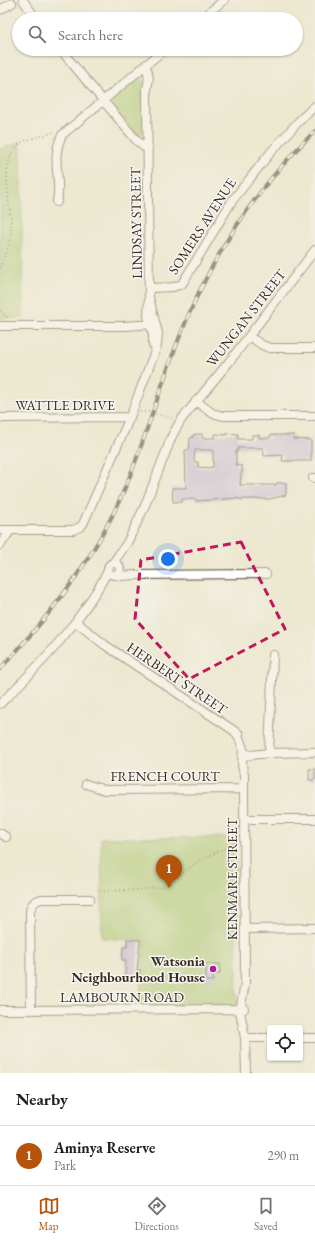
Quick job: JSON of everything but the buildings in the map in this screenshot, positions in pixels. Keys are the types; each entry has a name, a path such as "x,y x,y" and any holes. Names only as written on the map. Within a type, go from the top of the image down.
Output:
{"street":[{"path":"209,12 224,0"},
{"path":"0,6 14,1"},
{"path":"0,10 14,1"},
{"path":"14,1 28,12"},
{"name":"LINDSAY STREET","path":"66,56 137,141 144,147 148,148"},
{"path":"57,202 58,186 56,163 58,143 62,135 66,130 157,56"},
{"name":"LINDSAY STREET","path":"9,530 73,530 80,527 88,513 131,414 158,340 153,324 149,298 147,90 142,68"},
{"name":"SOMERS AVENUE","path":"149,288 177,287 182,284 232,201 271,152 298,122 315,106"},
{"name":"WUNGAN STREET","path":"0,704 47,656 116,570 144,508 172,436 181,420 249,336 315,250"},
{"path":"2,323 124,326 153,324"},
{"path":"249,336 262,345 270,348 315,348"},
{"path":"196,401 212,413 222,416 315,416"},
{"name":"WATTLE DRIVE","path":"0,418 131,414"},
{"path":"0,530 9,530 8,534 0,545"},
{"path":"116,570 135,574 266,574"},
{"name":"HERBERT STREET","path":"74,624 235,732 247,753"},
{"path":"269,753 273,655"},
{"path":"247,753 259,755 269,753 315,752"},
{"name":"KENMARE STREET","path":"246,1073 247,1022 243,1009 248,999 245,983 244,776 242,765 247,753"},
{"name":"FRENCH COURT","path":"86,784 105,790 244,789"},
{"path":"244,819 315,819"},
{"path":"32,1010 30,909 32,904 42,899 90,899"},
{"path":"245,929 315,928"},
{"name":"LAMBOURN ROAD","path":"0,1010 243,1009"},
{"path":"246,1038 267,1038"},
{"path":"303,1038 315,1038"}],"path":[{"path":"0,268 8,248 11,228 5,178 7,161 10,154 20,143 58,131"},
{"path":"0,311 9,319 2,323"},
{"path":"131,414 149,412 181,420"},
{"path":"100,891 151,889 163,887 172,882 194,864 238,842"}],"highlighted area":[{"path":"241,542 285,629 189,679 135,619 141,560"}],"green space":[{"path":"136,78 140,78 143,82 144,130 141,134 135,133 113,107 112,102 120,90"},
{"path":"21,142 23,318 0,318 0,149"},
{"path":"236,837 237,1004 140,1006 144,941 102,938 101,838"}],"railway":[{"path":"0,669 47,616 75,578 101,537 131,472 171,359 192,307 220,252 254,201 273,176 315,131"}],"place":[{"name":"Aminya Reserve","path":"169,888"},
{"name":"Watsonia Neighbourhood House","path":"213,969"}]}
